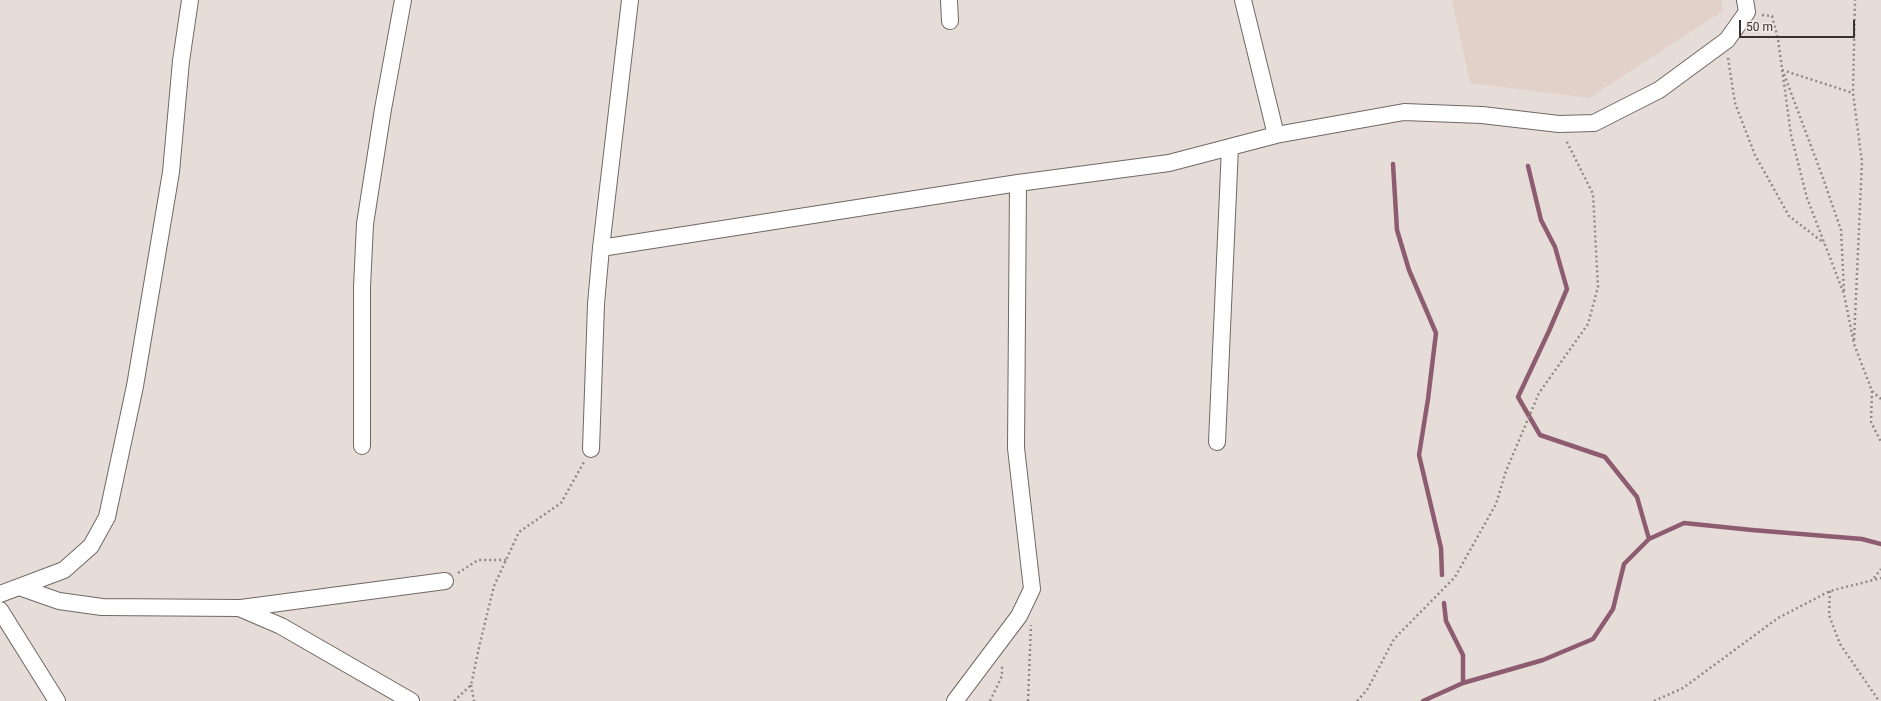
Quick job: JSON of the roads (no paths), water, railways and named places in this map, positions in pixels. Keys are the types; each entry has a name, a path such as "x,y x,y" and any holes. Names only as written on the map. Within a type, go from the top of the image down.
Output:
{"street":[{"path":"0,594 64,570 91,546 107,517 135,386 171,172 180,61 190,0"},
{"path":"362,446 362,287 365,224 383,109 403,0"},
{"path":"591,449 596,304 601,248 630,0"},
{"path":"949,0 950,21"},
{"path":"1243,0 1276,135"},
{"path":"601,248 1018,183 1169,163 1276,135 1404,112 1482,116 1559,124 1594,123 1659,90 1727,40 1746,6"},
{"path":"1217,442 1230,147"},
{"path":"955,701 1019,616 1032,589 1016,448 1018,183"},
{"path":"19,587 59,601 102,607 239,608 445,581"},
{"path":"239,608 281,626 411,701"},
{"path":"0,610 57,701"}],"waterway":[{"path":"1393,164 1397,230 1409,270 1436,333 1419,455 1441,548 1442,575"},
{"path":"1528,166 1541,220 1555,247 1567,289 1518,397 1540,435 1605,457 1637,497 1649,539"},
{"path":"1423,701 1463,683 1543,660 1593,639 1613,609 1624,564 1649,539 1684,523 1862,539 1881,544"},
{"path":"1444,603 1446,621 1463,655 1463,683"}]}
